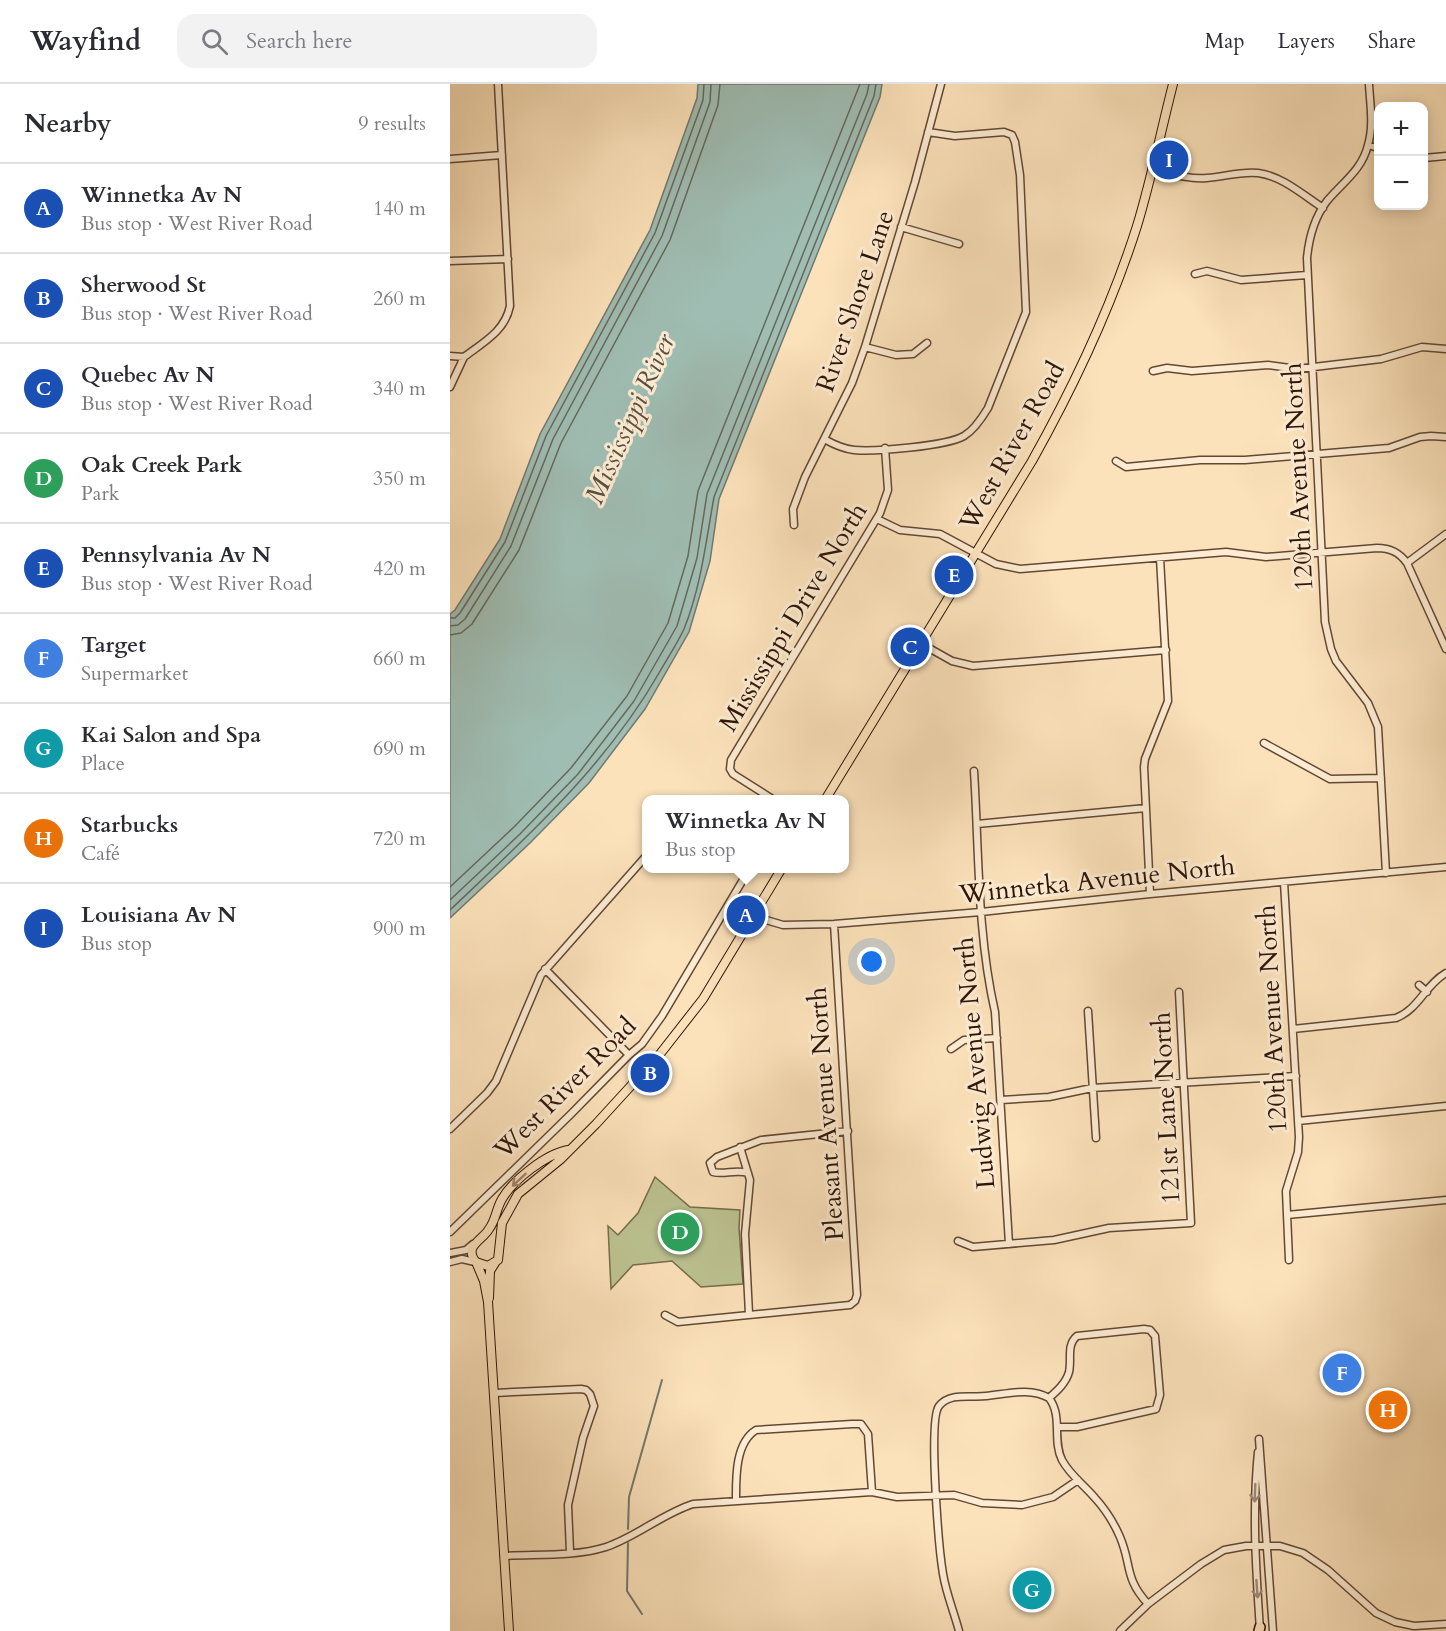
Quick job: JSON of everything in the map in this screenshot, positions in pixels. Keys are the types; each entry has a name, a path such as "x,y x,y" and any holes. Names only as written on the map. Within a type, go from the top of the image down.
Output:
{"main road":[{"name":"West River Road","path":"828,795 1037,452 1078,372 1126,256 1152,168 1173,84"},
{"name":"West River Road","path":"500,1248 502,1223 512,1202 524,1187 561,1159 609,1112 674,1036 720,972 779,873"},
{"name":"West River Road","path":"482,1238 491,1227 502,1200 517,1182 538,1165 568,1150"},
{"path":"488,1302 482,1275 472,1254 474,1243 482,1238 492,1239 500,1248 499,1256 490,1271 488,1302 509,1631"},
{"path":"476,1262 483,1266 495,1263"}],"street":[{"path":"450,387 464,357 500,328 510,306 498,84"},
{"name":"River Shore Lane","path":"794,525 793,509 852,382 865,347 941,84"},
{"name":"120th Avenue North","path":"1369,84 1371,122 1368,145 1353,175 1323,208 1314,224 1308,245 1308,275 1327,636 1336,661 1374,714 1379,740 1386,873"},
{"path":"824,439 835,445 855,450 939,444 964,435 981,419 988,408 1019,333 1026,312 1027,299 1020,175 1012,135 1004,132 956,136 928,132"},
{"path":"1368,145 1374,147"},
{"path":"450,159 502,155"},
{"path":"1428,158 1446,156"},
{"path":"1152,168 1179,176 1205,179 1236,173 1259,173 1278,179 1323,208"},
{"path":"901,227 959,244"},
{"path":"450,261 508,259"},
{"path":"1195,274 1207,271 1241,280 1308,275"},
{"path":"865,347 896,355 913,354 927,343"},
{"path":"1153,371 1167,368 1192,371 1268,365 1289,369 1312,368 1381,359 1422,347 1446,349"},
{"path":"450,356 464,357"},
{"path":"1116,461 1126,467 1200,460 1245,460 1389,448 1420,437 1446,437"},
{"name":"Mississippi Drive North","path":"766,795 730,769 734,754 877,519 888,490 885,448"},
{"path":"877,519 900,530 940,534 996,564 1020,569 1226,552 1266,557 1383,548 1400,554 1407,563 1446,649"},
{"path":"1407,563 1446,534"},
{"path":"1150,894 1144,759 1168,701 1160,558"},
{"path":"920,643 952,661 973,666 1166,650"},
{"path":"1264,743 1330,779 1381,778"},
{"name":"Ludwig Avenue North","path":"974,771 981,912 988,983 995,1012 1010,1244"},
{"path":"977,824 1146,808"},
{"path":"450,1129 488,1093 496,1081 545,969 642,861"},
{"name":"Winnetka Avenue North","path":"755,913 766,920 783,925 834,924 1446,867"},
{"name":"West River Road","path":"450,1232 629,1054 642,1044 662,1016 747,873"},
{"name":"120th Avenue North","path":"1284,882 1299,1144 1286,1191 1289,1260"},
{"name":"Pleasant Avenue North","path":"749,1314 850,1305 855,1301 857,1295 834,924"},
{"path":"545,969 629,1054"},
{"path":"1293,1029 1396,1018 1406,1014 1435,981 1446,974"},
{"path":"1419,985 1426,992"},
{"name":"121st Lane North","path":"1010,1244 1068,1238 1109,1228 1191,1223 1179,992"},
{"path":"1088,1011 1096,1138"},
{"path":"951,1049 964,1040 997,1038"},
{"path":"1001,1100 1049,1097 1092,1088 1296,1076"},
{"path":"1298,1121 1446,1106"},
{"path":"748,1173 738,1170 717,1173 710,1167 712,1160 761,1140 848,1131"},
{"path":"665,1315 678,1322 749,1314 745,1234 749,1189 748,1173 740,1147"},
{"path":"1287,1215 1446,1200"},
{"path":"958,1241 973,1247 1010,1244"},
{"path":"450,1253 466,1250 474,1243"},
{"path":"450,1262 462,1259 476,1262"},
{"path":"1048,1398 1059,1389 1069,1375 1070,1344 1077,1336 1144,1329 1150,1330 1155,1336 1160,1395 1156,1409 1077,1427 1057,1427"},
{"path":"494,1393 578,1389 586,1390 590,1394 594,1406 583,1438 568,1505 570,1552"},
{"path":"959,1631 943,1572 934,1416 941,1403 956,1396 977,1397 1031,1392 1048,1398 1056,1414 1056,1444 1061,1459 1110,1518 1120,1538 1130,1578 1136,1591 1148,1604"},
{"path":"736,1500 736,1477 743,1444 748,1435 756,1430 834,1425 858,1424 867,1430 872,1492"},
{"path":"1259,1629 1255,1491 1259,1439 1273,1631"},
{"path":"504,1556 594,1550 614,1544 674,1511 693,1504 872,1492 897,1497 954,1495 982,1503 1022,1505 1053,1497 1078,1480"},
{"path":"1120,1631 1148,1604 1216,1554 1231,1548 1255,1546 1280,1546 1303,1553 1328,1570 1376,1613 1395,1622 1414,1626 1446,1624"}],"green space":[{"path":"655,1177 690,1207 740,1210 743,1284 701,1287 672,1261 633,1265 611,1289 608,1226 618,1235 638,1213"}],"water":[{"name":"Mississippi River","path":"698,84 882,84 880,97 719,499 710,561 689,632 645,709 589,783 530,843 450,918 450,614 455,610 500,539 540,434 650,230 697,98"}],"waterway":[{"path":"628,1529 629,1497 662,1380"},
{"path":"628,1543 627,1591 642,1614"}],"place":[{"name":"Louisiana Av N","path":"1169,160"},
{"name":"Pennsylvania Av N","path":"954,575"},
{"name":"Quebec Av N","path":"910,647"},
{"name":"Winnetka Av N","path":"746,915"},
{"name":"Sherwood St","path":"650,1073"},
{"name":"Oak Creek Park","path":"680,1232"},
{"name":"Target","path":"1342,1373"},
{"name":"Starbucks","path":"1388,1410"},
{"name":"Kai Salon and Spa","path":"1032,1590"}]}
